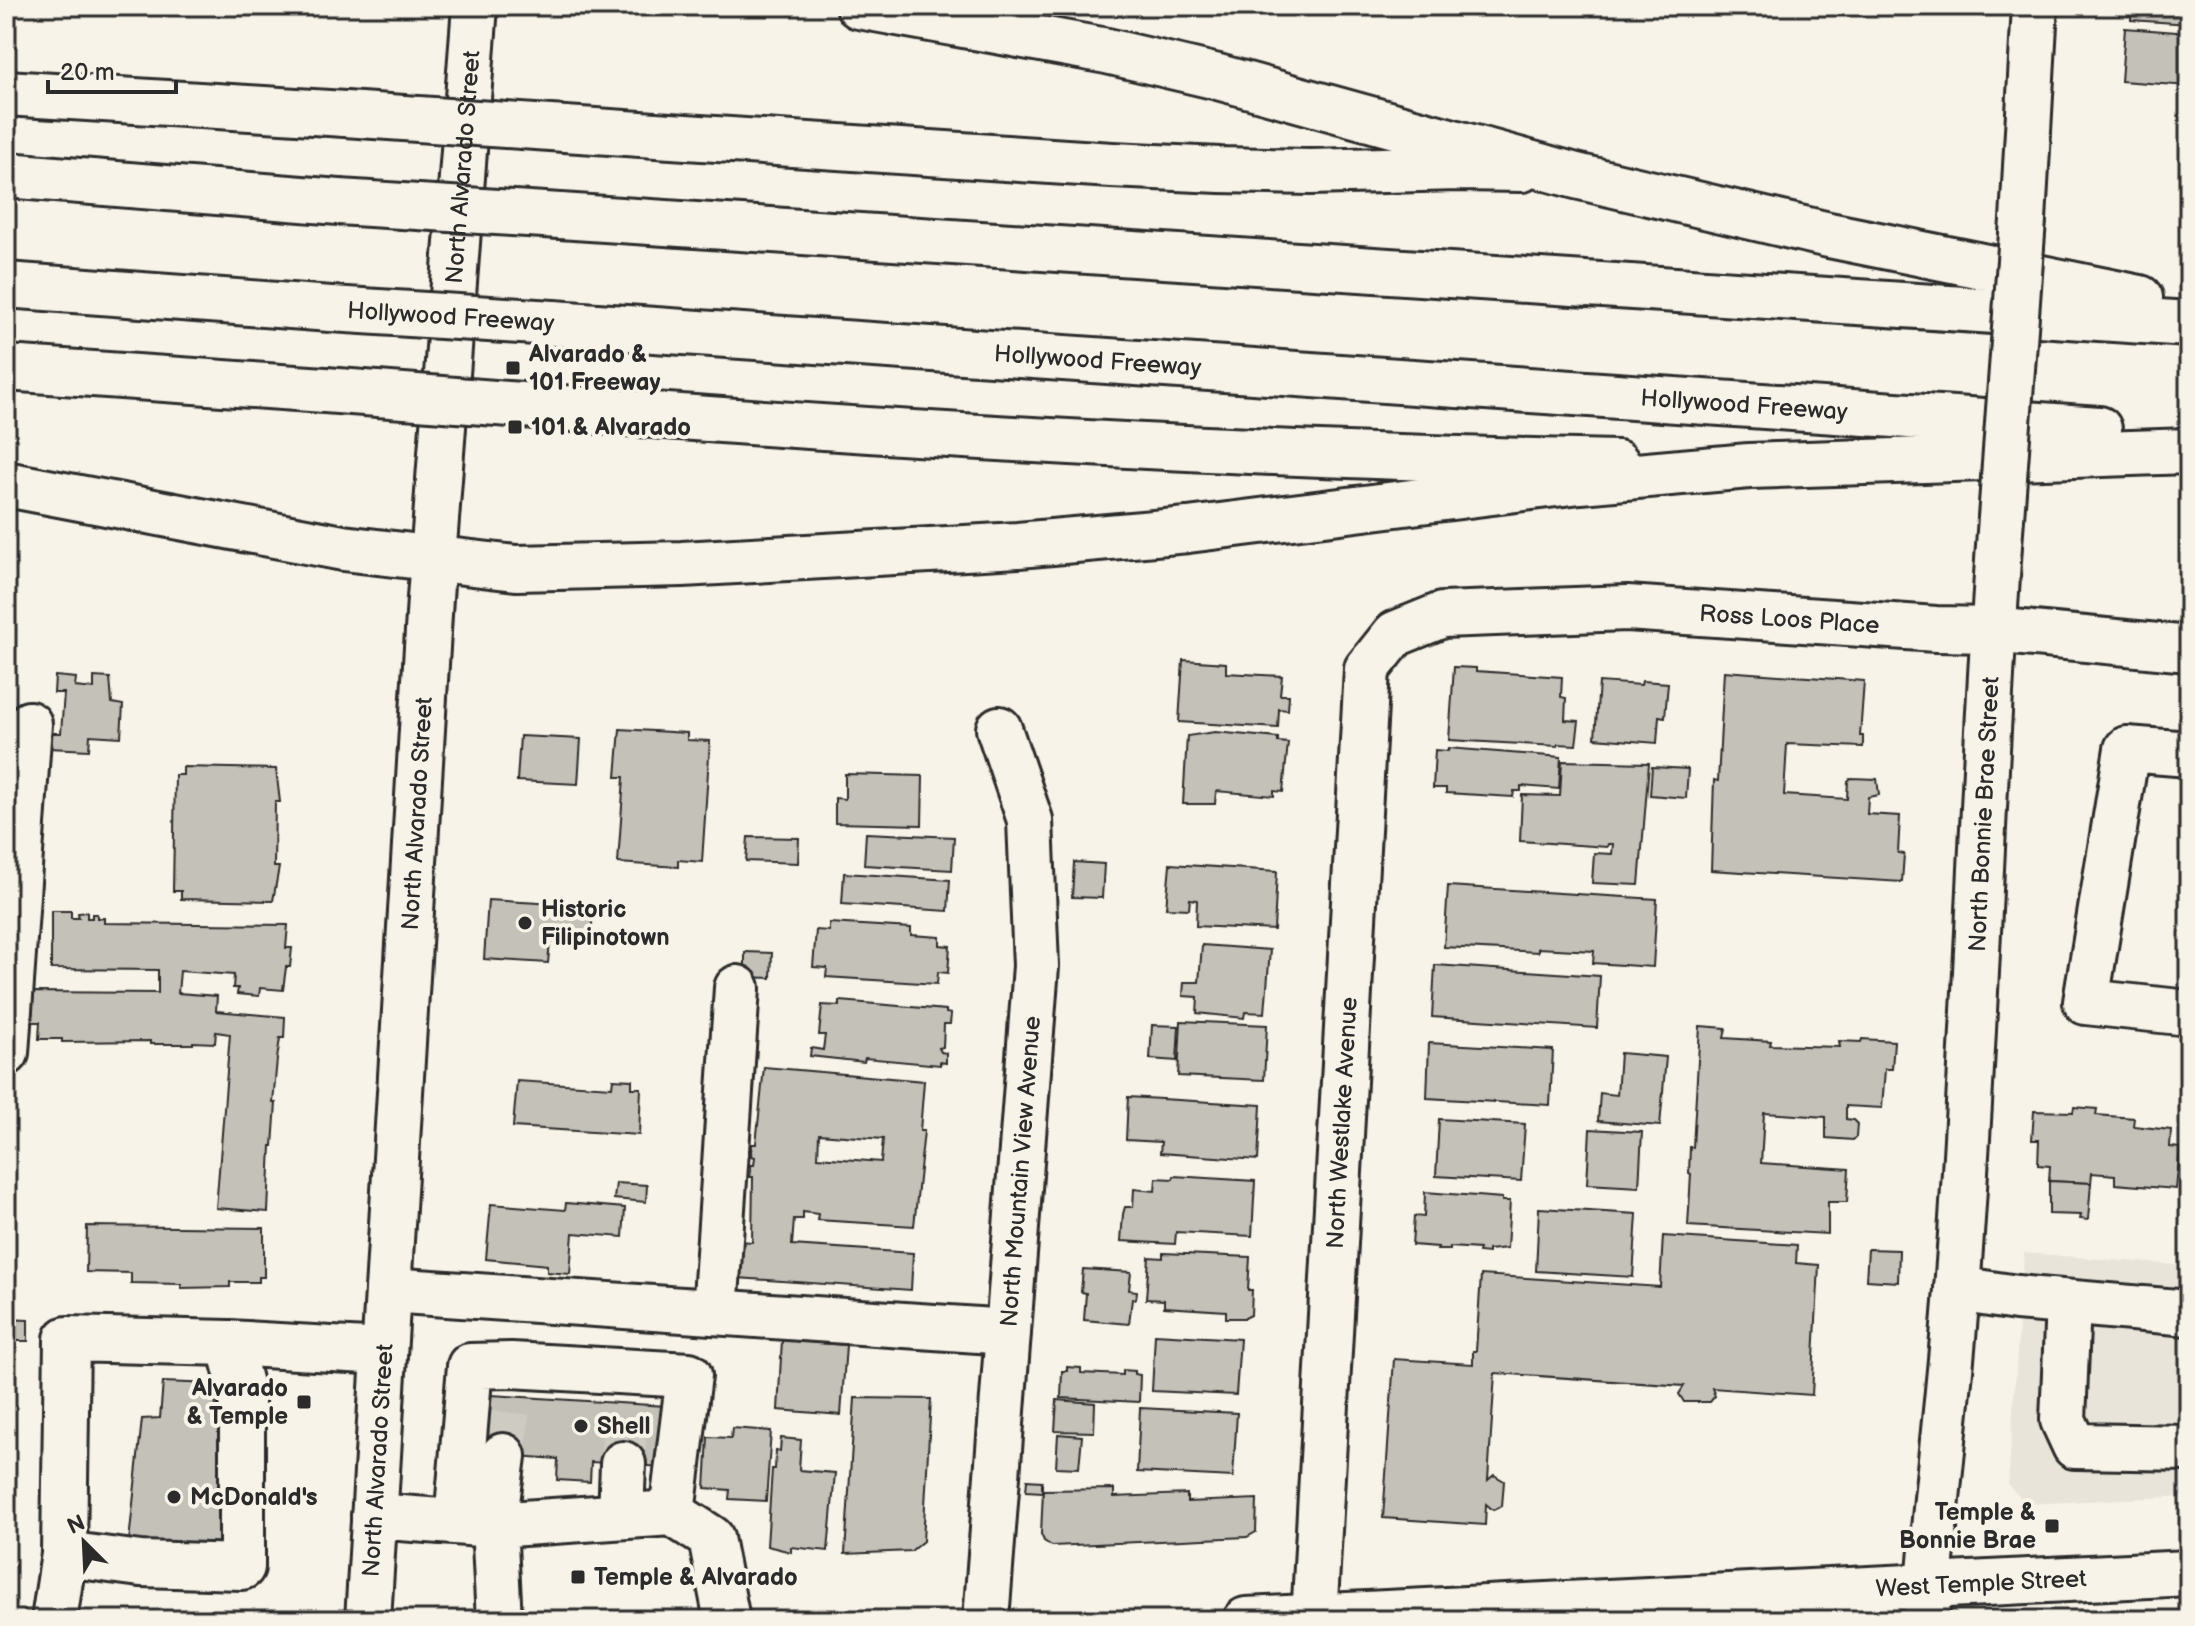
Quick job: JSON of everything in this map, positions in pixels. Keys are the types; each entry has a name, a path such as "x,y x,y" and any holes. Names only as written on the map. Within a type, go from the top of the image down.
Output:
{"main road":[{"name":"North Alvarado Street","path":"368,1620 433,558 475,6"},
{"path":"859,6 1107,51 1218,77 1576,176 1829,235 2189,308"},
{"name":"North Bonnie Brae Street","path":"1927,1603 1957,1289 1973,1040 1992,630 2023,220 2035,6"},
{"path":"6,93 1112,165 1311,172 1518,169 1576,176"},
{"path":"6,175 339,202 2189,324"},
{"name":"Hollywood Freeway","path":"6,285 2189,436"},
{"path":"6,368 799,427 1444,460 1749,466 2189,451"},
{"path":"6,484 343,548 475,565 546,568 830,558 1018,545 1204,528 1580,481 1749,466"},
{"name":"Ross Loos Place","path":"1395,634 1442,615 1627,608 1992,630 2189,649"},
{"name":"North Westlake Avenue","path":"1314,1618 1367,669 1395,634"},
{"path":"6,1053 29,724"},
{"name":"North Mountain View Avenue","path":"986,1620 1036,966 1030,820 999,729"},
{"path":"2189,754 2127,749 2086,1002 2189,1013"},
{"path":"715,1312 737,988"},
{"path":"1957,1289 2068,1303 2189,1313"},
{"path":"388,1290 1008,1332"},
{"path":"510,1380 515,1299"},
{"path":"2068,1303 2063,1420 2075,1446 2189,1448"},
{"path":"54,1620 64,1554 67,1339 229,1343 384,1352"},
{"path":"64,1554 141,1564 242,1567 242,1392 229,1343"},
{"path":"499,1620 476,1524 470,1366 510,1380 625,1387 689,1375 672,1513"},
{"path":"476,1524 503,1456"},
{"path":"621,1516 623,1464"},
{"path":"374,1516 476,1524 672,1513 711,1538 727,1620"},
{"name":"West Temple Street","path":"1246,1620 1544,1603 1927,1603 2189,1573"}],"shaded area":[{"path":"2024,1253 2189,1266 2189,1496 2026,1504 2008,1485"}],"building":[{"path":"1843,6 1869,6 1869,13 1842,12"},
{"path":"2132,6 2189,6 2189,24 2131,20"},
{"path":"2125,28 2189,33 2189,86 2121,81"},
{"path":"1183,660 1226,663 1226,673 1282,676 1280,695 1289,695 1288,710 1279,709 1278,728 1179,722"},
{"path":"1454,667 1562,677 1561,697 1566,698 1565,720 1579,721 1576,745 1449,740"},
{"path":"1724,671 1864,681 1860,736 1863,736 1863,747 1787,744 1784,795 1847,799 1851,778 1877,779 1879,795 1868,797 1867,814 1900,816 1898,853 1904,854 1902,882 1711,870 1714,780 1718,781"},
{"path":"55,676 76,678 75,687 94,689 94,677 110,678 112,703 123,705 121,737 90,735 89,750 49,748 50,733 61,733 64,693 54,693"},
{"path":"1642,681 1668,683 1665,717 1659,716 1657,743 1595,738 1599,682 1641,685"},
{"path":"620,729 687,733 687,740 710,741 702,862 678,860 678,867 618,863 624,777 616,777"},
{"path":"1215,732 1278,738 1278,742 1288,743 1283,792 1274,791 1274,796 1216,791 1215,804 1183,804 1187,736"},
{"path":"520,736 581,739 578,784 517,781"},
{"path":"1448,748 1561,757 1559,789 1521,786 1521,791 1514,791 1513,797 1446,793 1446,788 1433,788 1435,750 1448,751"},
{"path":"1562,761 1649,763 1639,885 1592,883 1594,853 1612,854 1613,844 1607,847 1520,841 1522,795 1560,796"},
{"path":"183,767 276,769 280,802 275,802 274,867 279,867 273,901 181,899 181,891 173,891 175,775 183,775"},
{"path":"1652,767 1688,769 1686,798 1650,795"},
{"path":"845,774 923,776 922,825 835,823 835,798 845,799"},
{"path":"866,833 954,837 952,870 864,865"},
{"path":"748,837 799,838 798,863 746,861"},
{"path":"1074,862 1104,864 1102,898 1072,897"},
{"path":"1170,864 1277,871 1274,930 1196,926 1197,900 1190,899 1189,909 1166,908"},
{"path":"844,873 950,880 948,911 842,904"},
{"path":"1448,886 1657,899 1653,967 1593,963 1594,951 1538,948 1538,952 1444,947"},
{"path":"488,900 593,906 591,940 550,942 548,963 484,959"},
{"path":"51,911 71,911 71,918 79,918 78,913 87,912 87,918 97,914 97,918 104,918 104,923 288,925 286,948 292,948 283,990 260,988 259,996 237,994 238,988 233,988 234,975 180,971 178,993 217,996 216,1011 285,1017 273,1103 276,1103 268,1212 216,1208 230,1034 216,1032 215,1043 193,1044 39,1039 40,1022 32,1022 33,992 158,993 158,970 51,969"},
{"path":"829,923 911,928 911,935 940,937 940,945 950,946 948,973 938,972 937,984 826,977 827,968 813,967 816,930 829,931"},
{"path":"1202,945 1270,950 1265,1013 1245,1012 1244,1018 1197,1013 1198,997 1183,996 1184,982 1199,982"},
{"path":"745,952 772,953 771,978 745,977"},
{"path":"1435,965 1600,976 1597,1028 1432,1017"},
{"path":"840,1001 946,1010 951,1014 950,1024 944,1024 943,1047 939,1048 946,1053 946,1063 865,1058 864,1062 810,1056 811,1048 823,1050 825,1035 819,1035 822,1005 840,1006"},
{"path":"1181,1021 1267,1025 1264,1080 1178,1076"},
{"path":"1152,1025 1179,1026 1177,1061 1150,1059"},
{"path":"1700,1026 1726,1028 1724,1038 1771,1041 1770,1045 1840,1047 1839,1041 1894,1041 1892,1069 1885,1069 1882,1108 1846,1106 1846,1119 1857,1123 1853,1140 1826,1138 1826,1117 1764,1113 1761,1163 1849,1169 1847,1202 1828,1202 1828,1234 1688,1226 1690,1147 1693,1147"},
{"path":"1429,1043 1553,1050 1550,1105 1427,1098"},
{"path":"1620,1053 1666,1057 1660,1126 1598,1121 1600,1093 1617,1095"},
{"path":"764,1067 924,1081 920,1131 924,1131 914,1226 817,1220 818,1214 803,1212 803,1219 794,1219 792,1245 913,1253 911,1290 738,1278 741,1241 752,1242 753,1177 750,1177 755,1157 751,1156 752,1144 756,1144","holes":["819,1134 883,1139 881,1162 818,1157"]},
{"path":"613,1079 632,1080 632,1088 641,1088 639,1135 513,1127 517,1081 612,1087"},
{"path":"1128,1097 1261,1105 1258,1160 1160,1153 1161,1142 1126,1140"},
{"path":"2074,1107 2097,1109 2096,1115 2134,1118 2133,1126 2171,1130 2170,1147 2180,1148 2176,1189 2115,1184 2115,1175 2092,1173 2091,1183 2049,1181 2050,1166 2038,1165 2039,1140 2032,1140 2034,1111 2073,1112"},
{"path":"1439,1119 1525,1124 1521,1181 1436,1176"},
{"path":"1590,1129 1642,1132 1639,1187 1587,1184"},
{"path":"1174,1176 1255,1181 1252,1236 1176,1232 1175,1244 1121,1241 1123,1214 1125,1207 1133,1207 1134,1189 1155,1191 1156,1178 1173,1179"},
{"path":"2049,1181 2091,1183 2088,1220 2080,1219 2081,1215 2049,1214"},
{"path":"616,1183 647,1185 646,1202 614,1199"},
{"path":"1425,1192 1510,1201 1507,1248 1488,1250 1488,1253 1478,1252 1479,1249 1450,1247 1450,1250 1437,1250 1438,1247 1412,1245 1414,1216 1424,1217"},
{"path":"566,1203 625,1208 623,1237 573,1233 570,1274 547,1272 547,1265 486,1259 491,1204 565,1210"},
{"path":"1539,1208 1637,1214 1633,1277 1536,1271"},
{"path":"87,1226 264,1228 264,1277 259,1277 259,1282 230,1282 230,1287 181,1288 181,1284 131,1283 131,1273 86,1272"},
{"path":"1663,1236 1797,1245 1796,1263 1819,1265 1812,1395 1712,1388 1715,1396 1710,1402 1684,1402 1679,1394 1684,1386 1495,1373 1488,1480 1494,1475 1504,1481 1502,1506 1493,1510 1486,1504 1485,1525 1383,1518 1394,1359 1473,1364 1481,1275 1660,1287"},
{"path":"1868,1249 1899,1250 1898,1282 1866,1280"},
{"path":"1163,1253 1250,1257 1248,1290 1252,1290 1251,1315 1226,1318 1226,1311 1164,1307 1164,1300 1146,1299 1149,1257 1163,1258"},
{"path":"1083,1269 1131,1272 1129,1290 1137,1291 1136,1299 1132,1299 1129,1324 1084,1320 1086,1293 1081,1292"},
{"path":"6,1319 28,1320 28,1341 6,1341"},
{"path":"1155,1334 1240,1339 1236,1395 1152,1391"},
{"path":"782,1340 846,1345 841,1415 778,1410"},
{"path":"1067,1367 1081,1368 1081,1373 1123,1375 1123,1370 1135,1371 1140,1375 1139,1402 1061,1398 1062,1371 1067,1371"},
{"path":"163,1382 214,1384 216,1408 225,1408 236,1562 127,1560 142,1419 160,1418"},
{"path":"491,1395 666,1406 662,1467 591,1462 590,1482 557,1480 558,1459 487,1454"},
{"path":"855,1398 931,1399 923,1541 911,1551 845,1554"},
{"path":"1057,1400 1095,1403 1094,1432 1055,1431"},
{"path":"1140,1408 1237,1413 1233,1477 1137,1472"},
{"path":"732,1428 771,1431 766,1501 729,1499 730,1490 705,1488 708,1437 731,1438"},
{"path":"1058,1434 1082,1436 1079,1468 1056,1467"},
{"path":"781,1438 801,1440 799,1470 835,1473 828,1551 791,1547 791,1552 767,1546 772,1469 775,1469 776,1450 780,1451"},
{"path":"1027,1480 1042,1481 1042,1492 1026,1491"},
{"path":"1114,1489 1114,1497 1187,1494 1187,1502 1257,1499 1256,1532 1247,1537 1052,1546 1044,1541 1041,1534 1043,1490"}],"tunnel":[{"path":"503,1456 509,1396"},
{"path":"623,1464 625,1404"}],"place":[{"name":"Alvarado & 101 Freeway","path":"513,368"},
{"name":"101 & Alvarado","path":"515,427"},
{"name":"Historic Filipinotown","path":"525,923"},
{"name":"Alvarado & Temple","path":"304,1402"},
{"name":"Shell","path":"581,1426"},
{"name":"McDonald's","path":"174,1497"},
{"name":"Temple & Bonnie Brae","path":"2052,1526"},
{"name":"Temple & Alvarado","path":"578,1577"}]}
